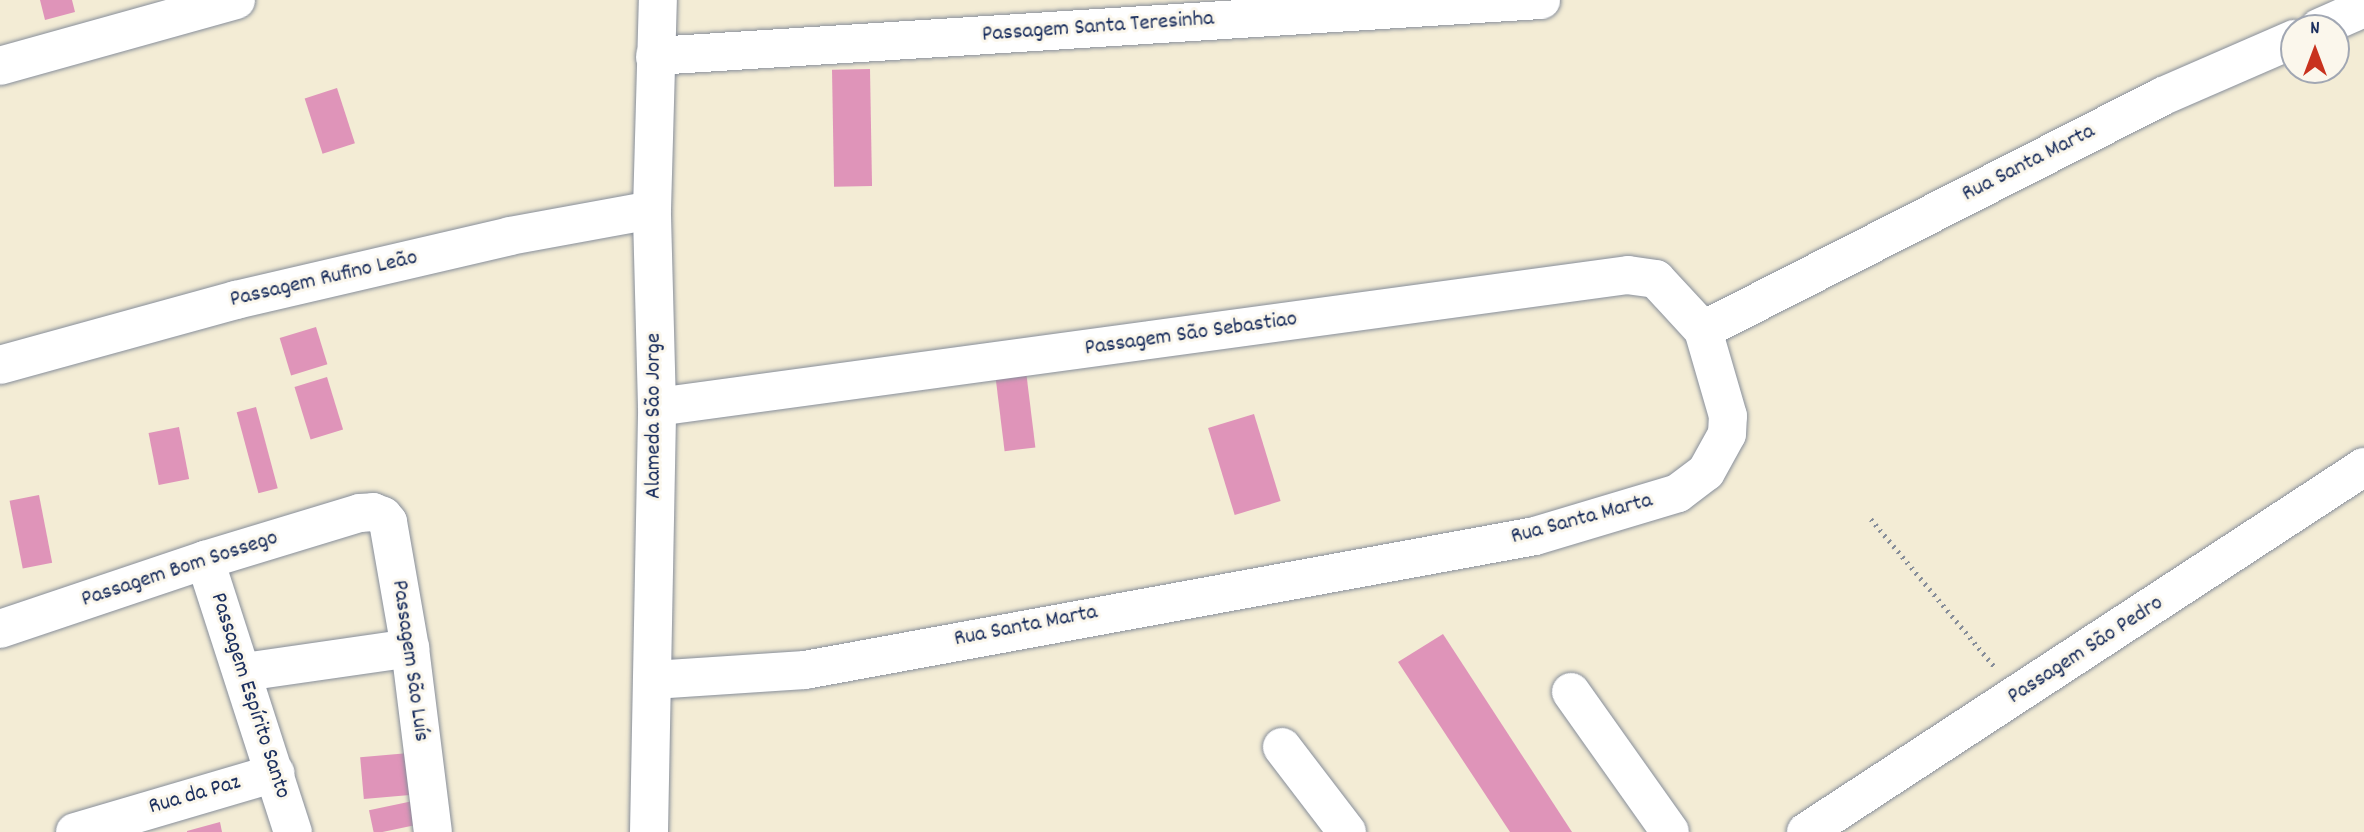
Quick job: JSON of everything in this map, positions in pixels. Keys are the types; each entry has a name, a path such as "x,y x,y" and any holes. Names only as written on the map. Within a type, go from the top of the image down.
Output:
{"street":[{"path":"0,66 236,0"},
{"name":"Alameda São Jorge","path":"649,832 657,407 652,211 658,0"},
{"name":"Passagem Santa Teresinha","path":"655,55 1541,0"},
{"name":"Rua Santa Marta","path":"653,680 805,670 1535,536 1678,493 1706,472 1727,434 1728,416 1703,330 2163,96 2280,45"},
{"name":"Passagem Rufino Leão","path":"0,365 236,300 510,236 652,211"},
{"name":"Passagem São Sebastiao","path":"657,407 1628,275 1656,279 1703,330"},
{"name":"Passagem São Pedro","path":"1806,832 2019,696 2364,467"},
{"name":"Passagem São Luís","path":"360,513 373,512 388,522 410,648 433,832"},
{"name":"Passagem Bom Sossego","path":"0,629 205,560 360,513"},
{"name":"Passagem Espírito Santo","path":"205,560 244,672 293,832"},
{"path":"244,672 410,648"},
{"path":"1572,692 1670,832"},
{"path":"1282,747 1347,832"},
{"name":"Rua da Paz","path":"75,832 275,773"}],"path":[{"path":"1871,519 2019,696"}],"building":[{"path":"40,0 72,0 75,12 45,20"},
{"path":"870,69 872,186 834,187 832,70"},
{"path":"337,88 355,143 323,154 305,99"},
{"path":"316,327 327,364 291,375 280,338"},
{"path":"1026,371 1035,447 1005,451 995,375"},
{"path":"327,377 343,430 311,440 294,387"},
{"path":"256,407 278,488 258,493 237,412"},
{"path":"1254,414 1281,501 1235,515 1208,428"},
{"path":"179,427 189,479 159,485 149,433"},
{"path":"39,495 52,563 23,568 10,501"},
{"path":"1443,634 1572,832 1510,832 1398,662"},
{"path":"409,753 413,795 364,799 360,757"},
{"path":"413,801 418,824 374,832 369,810"},
{"path":"220,822 222,832 187,832 187,831"}]}
